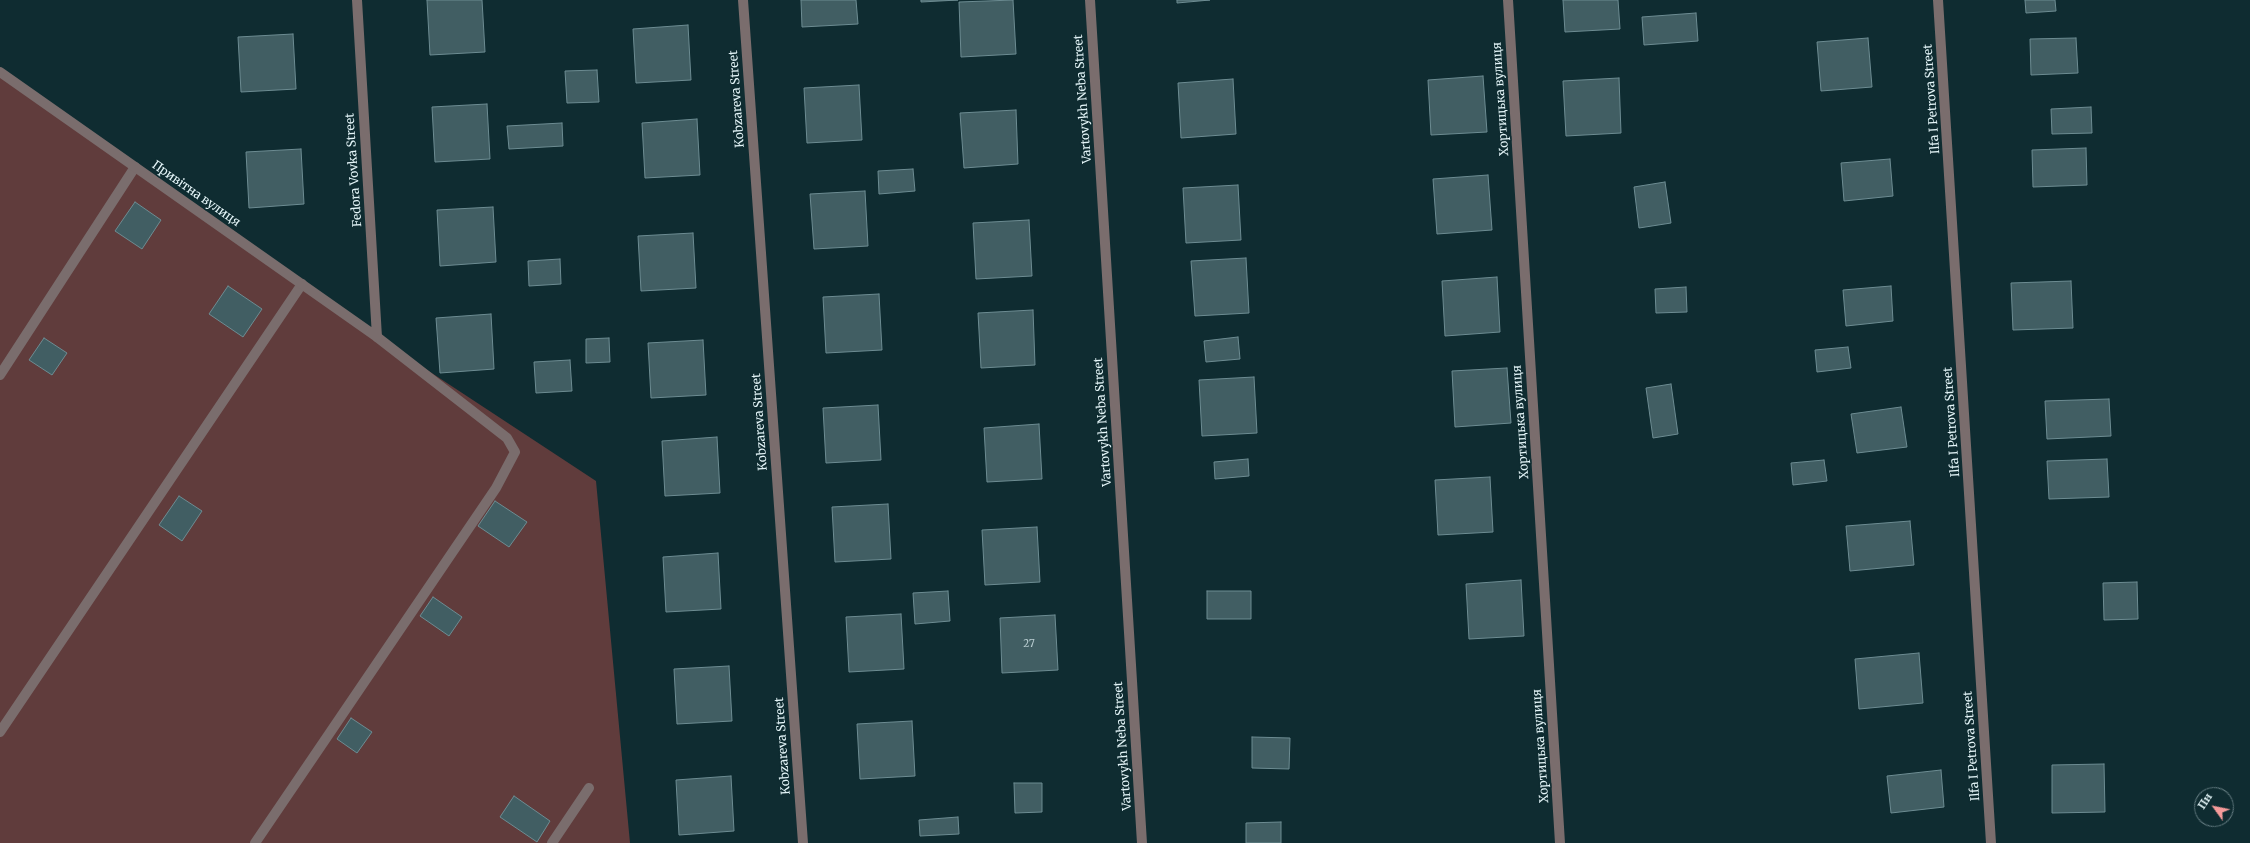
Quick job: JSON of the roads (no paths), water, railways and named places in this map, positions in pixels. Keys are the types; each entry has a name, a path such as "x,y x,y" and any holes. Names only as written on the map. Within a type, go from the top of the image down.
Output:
{"street":[{"name":"Fedora Vovka Street","path":"357,0 377,337"},
{"name":"Kobzareva Street","path":"743,0 804,843"},
{"name":"Vartovykh Neba Street","path":"1090,0 1142,843"},
{"name":"Хортицька вулиця","path":"1508,0 1560,843"},
{"name":"Ilfa I Petrova Street","path":"1938,0 1991,843"},
{"name":"Привітна вулиця","path":"0,72 377,337 507,438 515,452 496,488 255,843"},
{"path":"0,375 135,167"},
{"path":"0,732 302,284"},
{"path":"552,843 589,788"}]}
